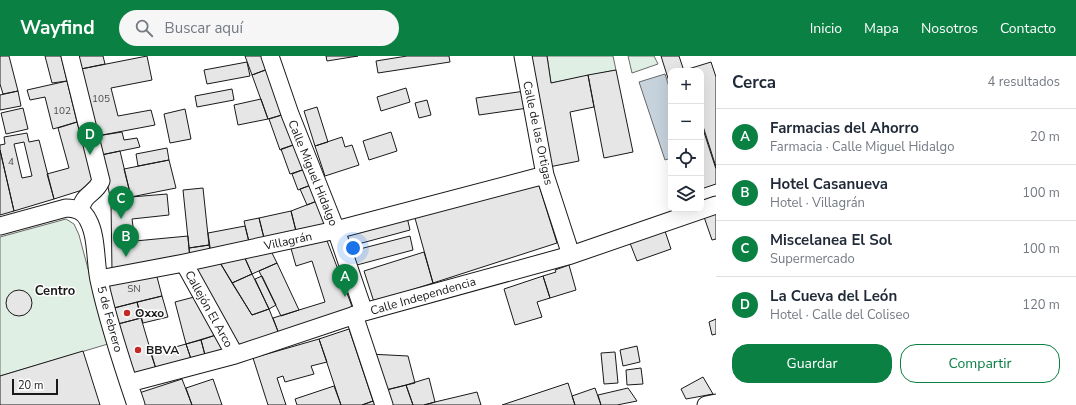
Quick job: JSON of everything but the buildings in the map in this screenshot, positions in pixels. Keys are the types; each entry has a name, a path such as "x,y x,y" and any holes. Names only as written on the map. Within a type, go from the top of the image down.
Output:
{"street":[{"path":"0,226 66,208 80,211 84,199 98,189 101,181 70,56"},
{"name":"Calle Miguel Hidalgo","path":"270,56 290,114 336,230 384,405"},
{"name":"Calle de las Ortigas","path":"523,56 545,175 571,255"},
{"name":"Villagrán","path":"99,279 184,263 336,230 545,175"},
{"name":"Calle Independencia","path":"129,383 235,354 359,314 571,255 716,205"},
{"name":"5 de Febrero","path":"80,211 88,220 92,230 99,279 115,342 136,405"},
{"name":"Callejón El Arco","path":"184,263 235,354"},
{"path":"706,405 716,403"}],"green space":[{"path":"547,56 613,56 616,70 551,83"},
{"path":"628,56 654,56 658,64 632,73"},
{"path":"66,219 74,224 79,235 108,344 0,376 0,237"}],"shaded area":[{"path":"665,74 668,84 668,159 665,160 639,82"}],"place":[{"name":"La Cueva del León","path":"90,155"},
{"name":"Miscelanea El Sol","path":"121,219"},
{"name":"Hotel Casanueva","path":"126,257"},
{"name":"Farmacias del Ahorro","path":"345,297"},
{"name":"Oxxo","path":"127,313"},
{"name":"BBVA","path":"138,350"}],"district":[{"name":"Centro","path":"55,291"}]}
